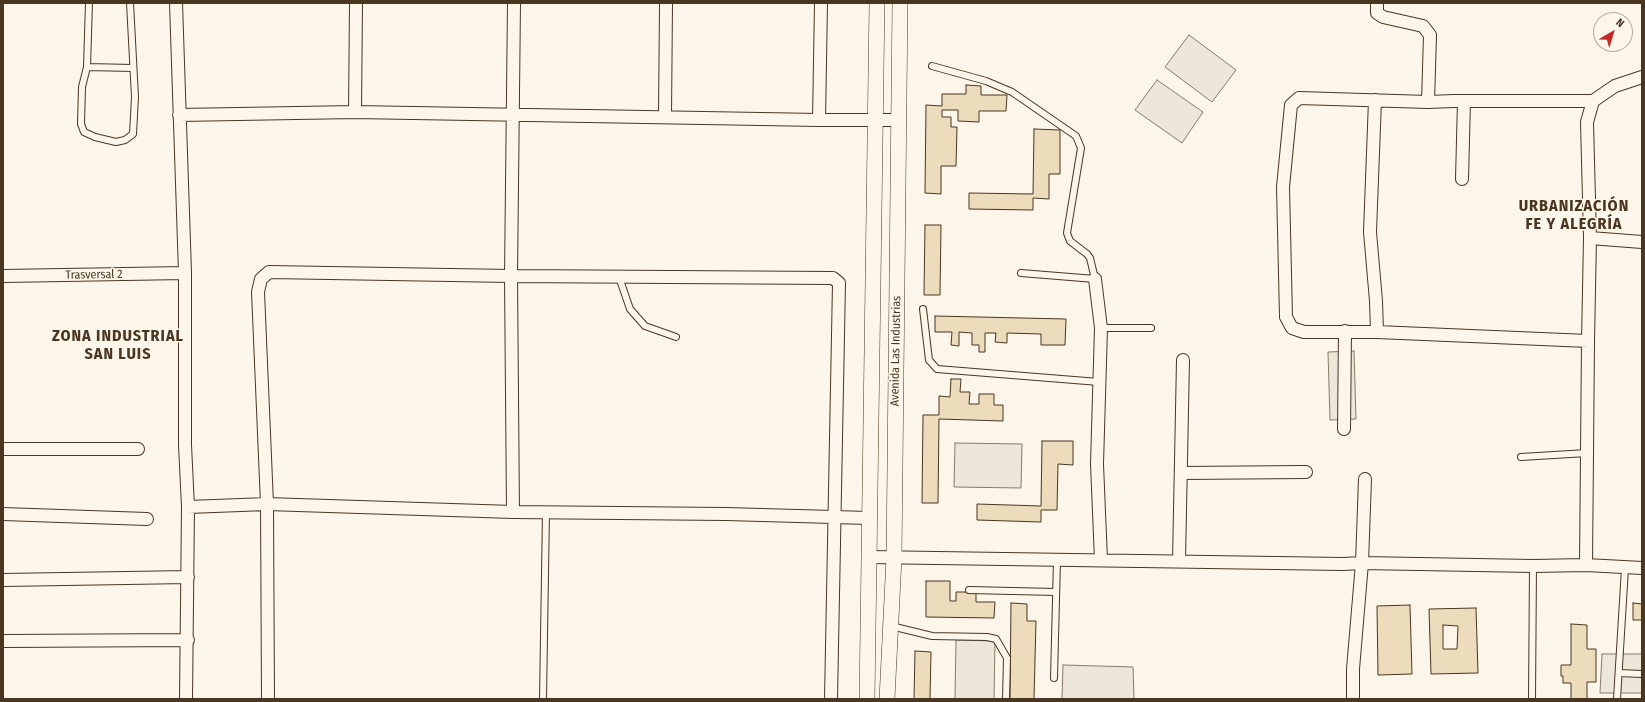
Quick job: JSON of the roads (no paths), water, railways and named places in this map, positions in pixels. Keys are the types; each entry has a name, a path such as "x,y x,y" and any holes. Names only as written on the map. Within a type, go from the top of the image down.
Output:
{"street":[{"path":"176,3 185,273 185,446 188,508 188,640 186,699"},
{"path":"355,112 356,3"},
{"path":"513,512 511,276 514,3"},
{"path":"665,116 666,3"},
{"path":"819,120 821,3"},
{"name":"Avenida Las Industrias","path":"867,699 874,119 877,3"},
{"name":"Avenida Las Industrias","path":"887,699 894,558 900,3"},
{"path":"1377,3 1377,13 1383,18 1423,26 1430,35 1428,102"},
{"path":"1588,341 1377,332 1304,332 1292,328 1286,317 1283,187 1291,104 1299,98 1428,102 1464,100 1593,100 1615,86 1642,77"},
{"path":"1375,100 1370,232 1377,332"},
{"path":"1462,179 1464,100"},
{"path":"1586,565 1590,238 1587,122 1593,100"},
{"path":"179,115 355,112 898,120"},
{"path":"1590,238 1642,242"},
{"path":"268,699 267,504 258,292 261,279 269,272 511,276 833,278 839,283 831,699"},
{"name":"Trasversal 2","path":"3,276 185,273"},
{"path":"1095,279 1101,328 1097,464 1102,560"},
{"path":"1344,429 1345,331"},
{"path":"1179,561 1183,360"},
{"path":"3,449 138,449"},
{"path":"1181,472 1306,472"},
{"path":"1353,699 1353,669 1362,563 1365,479"},
{"path":"188,508 267,504 513,512 834,516 870,518"},
{"path":"3,514 147,519"},
{"path":"869,557 1343,564 1362,563 1532,566 1586,565 1642,568"},
{"path":"3,580 188,577"},
{"path":"3,641 188,640"}],"lane":[{"path":"89,3 87,68 82,87 81,124 84,132 95,138 116,142 125,140 133,134 134,97 130,3"},
{"path":"932,66 986,81 1012,92 1076,136 1081,148 1067,233 1070,241 1090,258 1095,279 1021,273"},
{"path":"87,68 133,68"},
{"path":"619,277 630,309 645,326 676,337"},
{"path":"923,309 929,360 937,369 1099,382"},
{"path":"1101,328 1151,328"},
{"path":"1521,457 1587,453"},
{"path":"543,699 546,512"},
{"path":"1054,678 1056,560"},
{"path":"1532,566 1532,699"},
{"path":"1617,699 1625,568"},
{"path":"969,590 1056,592"},
{"path":"891,626 932,636 987,637 996,639 1007,658 1006,699"},
{"path":"1619,673 1642,674"}],"district":[{"name":"URBANIZACIÓN FE Y ALEGRÍA","path":"1574,216"},
{"name":"ZONA INDUSTRIAL SAN LUIS","path":"118,346"}]}
